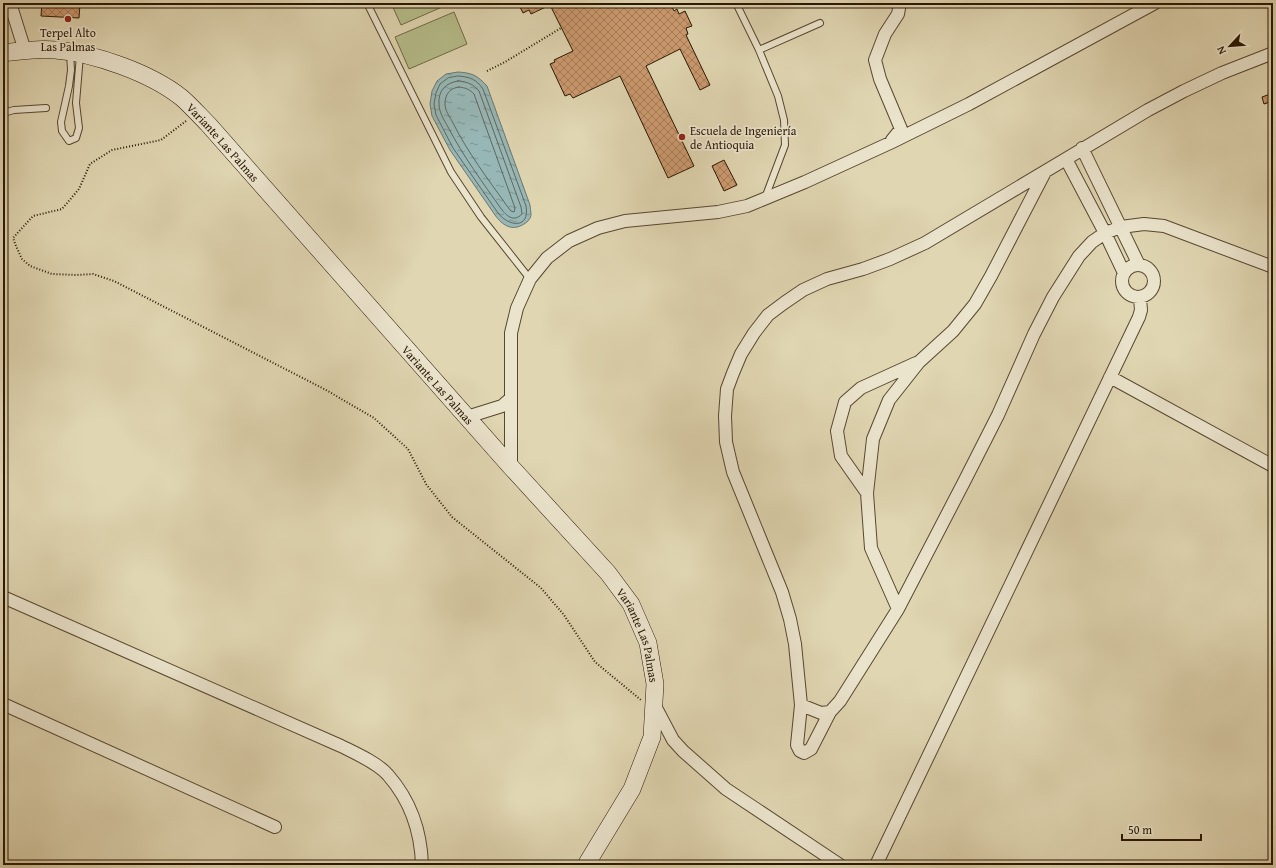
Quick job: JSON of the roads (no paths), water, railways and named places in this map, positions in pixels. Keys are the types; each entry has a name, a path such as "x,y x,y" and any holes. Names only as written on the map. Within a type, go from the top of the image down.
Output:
{"main road":[{"name":"Variante Las Palmas","path":"3,53 25,50 54,50 75,53 136,71 161,83 182,99 214,130 510,467 608,573 631,604 648,643 654,684 652,737 632,788 586,865"}],"street":[{"path":"10,3 25,50"},
{"path":"890,143 901,129 880,79 875,60 885,34 898,14 900,3"},
{"path":"510,467 511,333 517,308 530,279 547,258 569,241 598,228 625,222 718,212 747,206 805,182 890,143 969,104 1155,3"},
{"path":"1273,53 1222,73 1148,110 1082,148 925,244 863,269 827,279 804,290 768,315 754,334 741,354 727,389 725,416 726,442 733,472 782,592 790,619 795,644 801,705 797,745 800,751 803,753 811,749 830,712 840,701 898,609 998,415 1034,334 1053,297 1079,256 1092,242 1105,233 1121,227 1144,224 1164,226 1273,267"},
{"path":"1082,148 1139,265"},
{"path":"1066,159 1105,233 1124,273"},
{"path":"898,609 871,548 867,493 873,439 889,400 919,362 953,331 975,304 1045,172"},
{"path":"1139,265 1150,270 1154,281 1150,292 1146,296 1140,298 1128,295 1122,285 1124,273 1131,267 1139,265"},
{"path":"876,865 1139,317 1141,310 1140,298"},
{"path":"867,493 841,456 837,431 845,402 861,388 919,362"},
{"path":"1110,377 1273,466"},
{"path":"467,417 502,406 510,400"},
{"path":"3,597 341,746 365,758 388,774 408,805 419,837 422,865"},
{"path":"3,704 275,827"},
{"path":"801,705 821,713 830,712"},
{"path":"653,707 673,740 726,790 840,865"},
{"path":"652,737 673,740"}],"lane":[{"path":"367,3 451,172 481,217 530,279"},
{"path":"736,3 759,50 778,96 784,120 785,145 764,199"},
{"path":"759,50 820,23"},
{"path":"75,53 76,103 79,128 76,138 69,141 62,132 61,122 75,53"},
{"path":"3,113 14,110 46,108"}],"water":[{"path":"458,72 474,75 487,86 530,205 530,218 527,222 520,226 511,227 498,219 450,150 432,116 430,104 432,91 437,81 446,74"}],"place":[{"name":"Terpel Alto Las Palmas","path":"68,19"},
{"name":"Escuela de Ingeniería de Antioquia","path":"682,137"}]}
